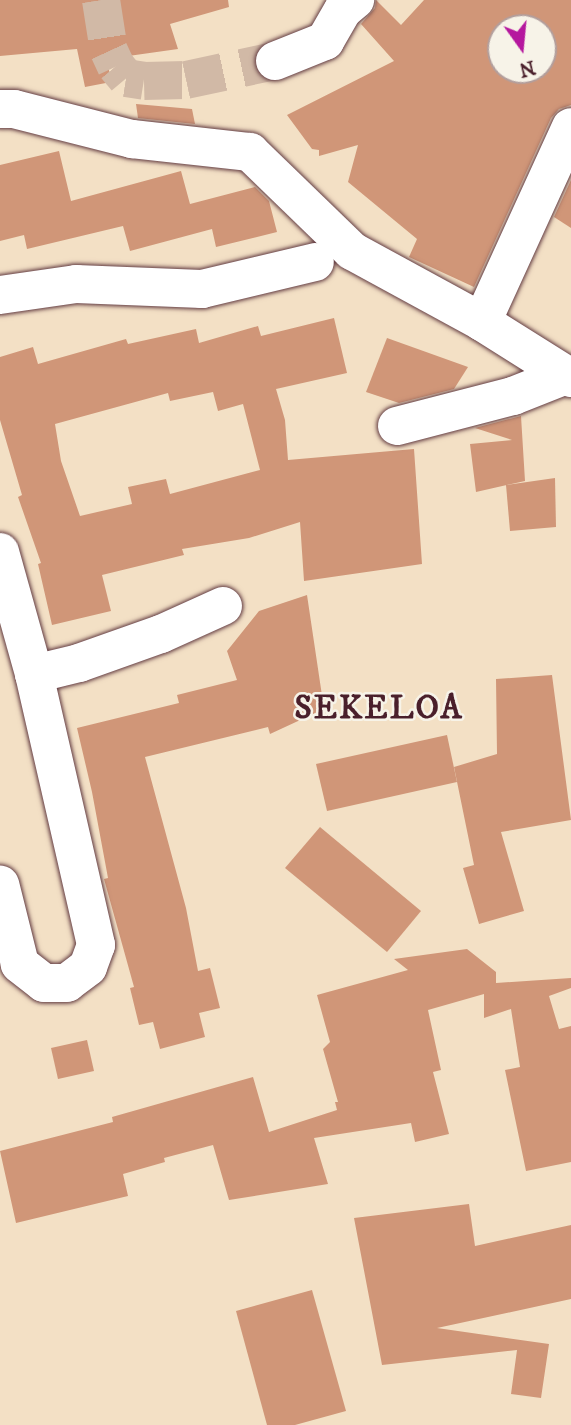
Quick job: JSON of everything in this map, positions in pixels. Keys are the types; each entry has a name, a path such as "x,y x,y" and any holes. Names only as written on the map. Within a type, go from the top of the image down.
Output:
{"street":[{"path":"275,61 325,41 343,10 355,0"},
{"path":"0,109 14,109 132,139 250,152 352,251 482,322 569,376"},
{"path":"482,322 571,127"},
{"path":"0,295 76,284 202,289 315,262"},
{"path":"397,426 513,396 569,376"},
{"path":"0,552 34,674 96,946 88,967 67,983 44,983 20,964 0,884"},
{"path":"34,674 79,663 161,634 223,607"}],"building":[{"path":"0,0 228,0 229,7 170,24 178,49 107,59 111,82 85,87 77,49 0,56"},
{"path":"376,0 401,25 424,0 571,0 571,105 559,109 551,118 474,287 409,257 417,239 348,182 358,145 319,156 319,150 312,149 287,115 394,61 361,24 375,8"},
{"path":"136,104 192,109 195,124 138,118"},
{"path":"59,151 71,201 181,171 190,204 255,187 269,201 277,232 216,247 212,229 130,251 123,226 27,249 24,235 0,241 0,165"},
{"path":"571,180 571,228 554,217"},
{"path":"334,318 347,373 276,389 285,420 288,460 414,449 422,564 304,581 300,522 249,538 182,549 184,555 102,575 111,611 52,625 38,564 41,563 18,497 22,495 0,420 0,357 33,347 38,364 126,339 128,344 196,329 199,343 258,326 261,336","holes":["213,392 218,411 243,404 260,470 170,494 166,479 128,487 132,504 80,516 61,461 55,424 168,393 170,401"]},
{"path":"387,338 468,367 454,389 399,403 366,392"},
{"path":"521,416 525,481 476,492 470,444 512,440 475,428"},
{"path":"555,478 556,527 510,531 506,485"},
{"path":"307,595 324,709 270,734 268,727 145,757 186,908 198,971 210,968 220,1008 199,1013 205,1037 160,1049 153,1022 139,1025 130,988 134,987 104,879 108,878 77,728 179,703 177,695 237,680 227,651 259,611"},
{"path":"552,675 571,820 501,832 524,911 479,924 463,868 474,865 454,767 497,754 496,679"},
{"path":"447,735 457,782 327,811 316,764"},
{"path":"320,827 421,911 387,952 285,868"},
{"path":"467,949 496,972 496,983 571,978 571,988 549,996 559,1029 571,1026 571,1162 526,1171 505,1070 520,1067 511,1009 484,1018 484,994 428,1010 441,1070 433,1072 449,1134 415,1142 411,1123 314,1138 328,1184 229,1200 213,1145 164,1158 165,1162 123,1174 128,1196 16,1223 0,1151 113,1122 112,1117 253,1077 269,1132 337,1110 335,1102 338,1102 323,1049 330,1042 317,995 408,970 394,959"},
{"path":"87,1040 94,1071 58,1079 51,1048"},
{"path":"469,1204 475,1246 571,1225 571,1299 437,1328 549,1344 541,1398 511,1394 517,1350 382,1365 354,1218"},
{"path":"312,1290 346,1411 295,1425 267,1425 236,1311"}],"tunnel":[{"path":"101,0 109,51 126,78 144,81 186,80 275,61"}],"district":[{"name":"SEKELOA","path":"379,709"}]}
